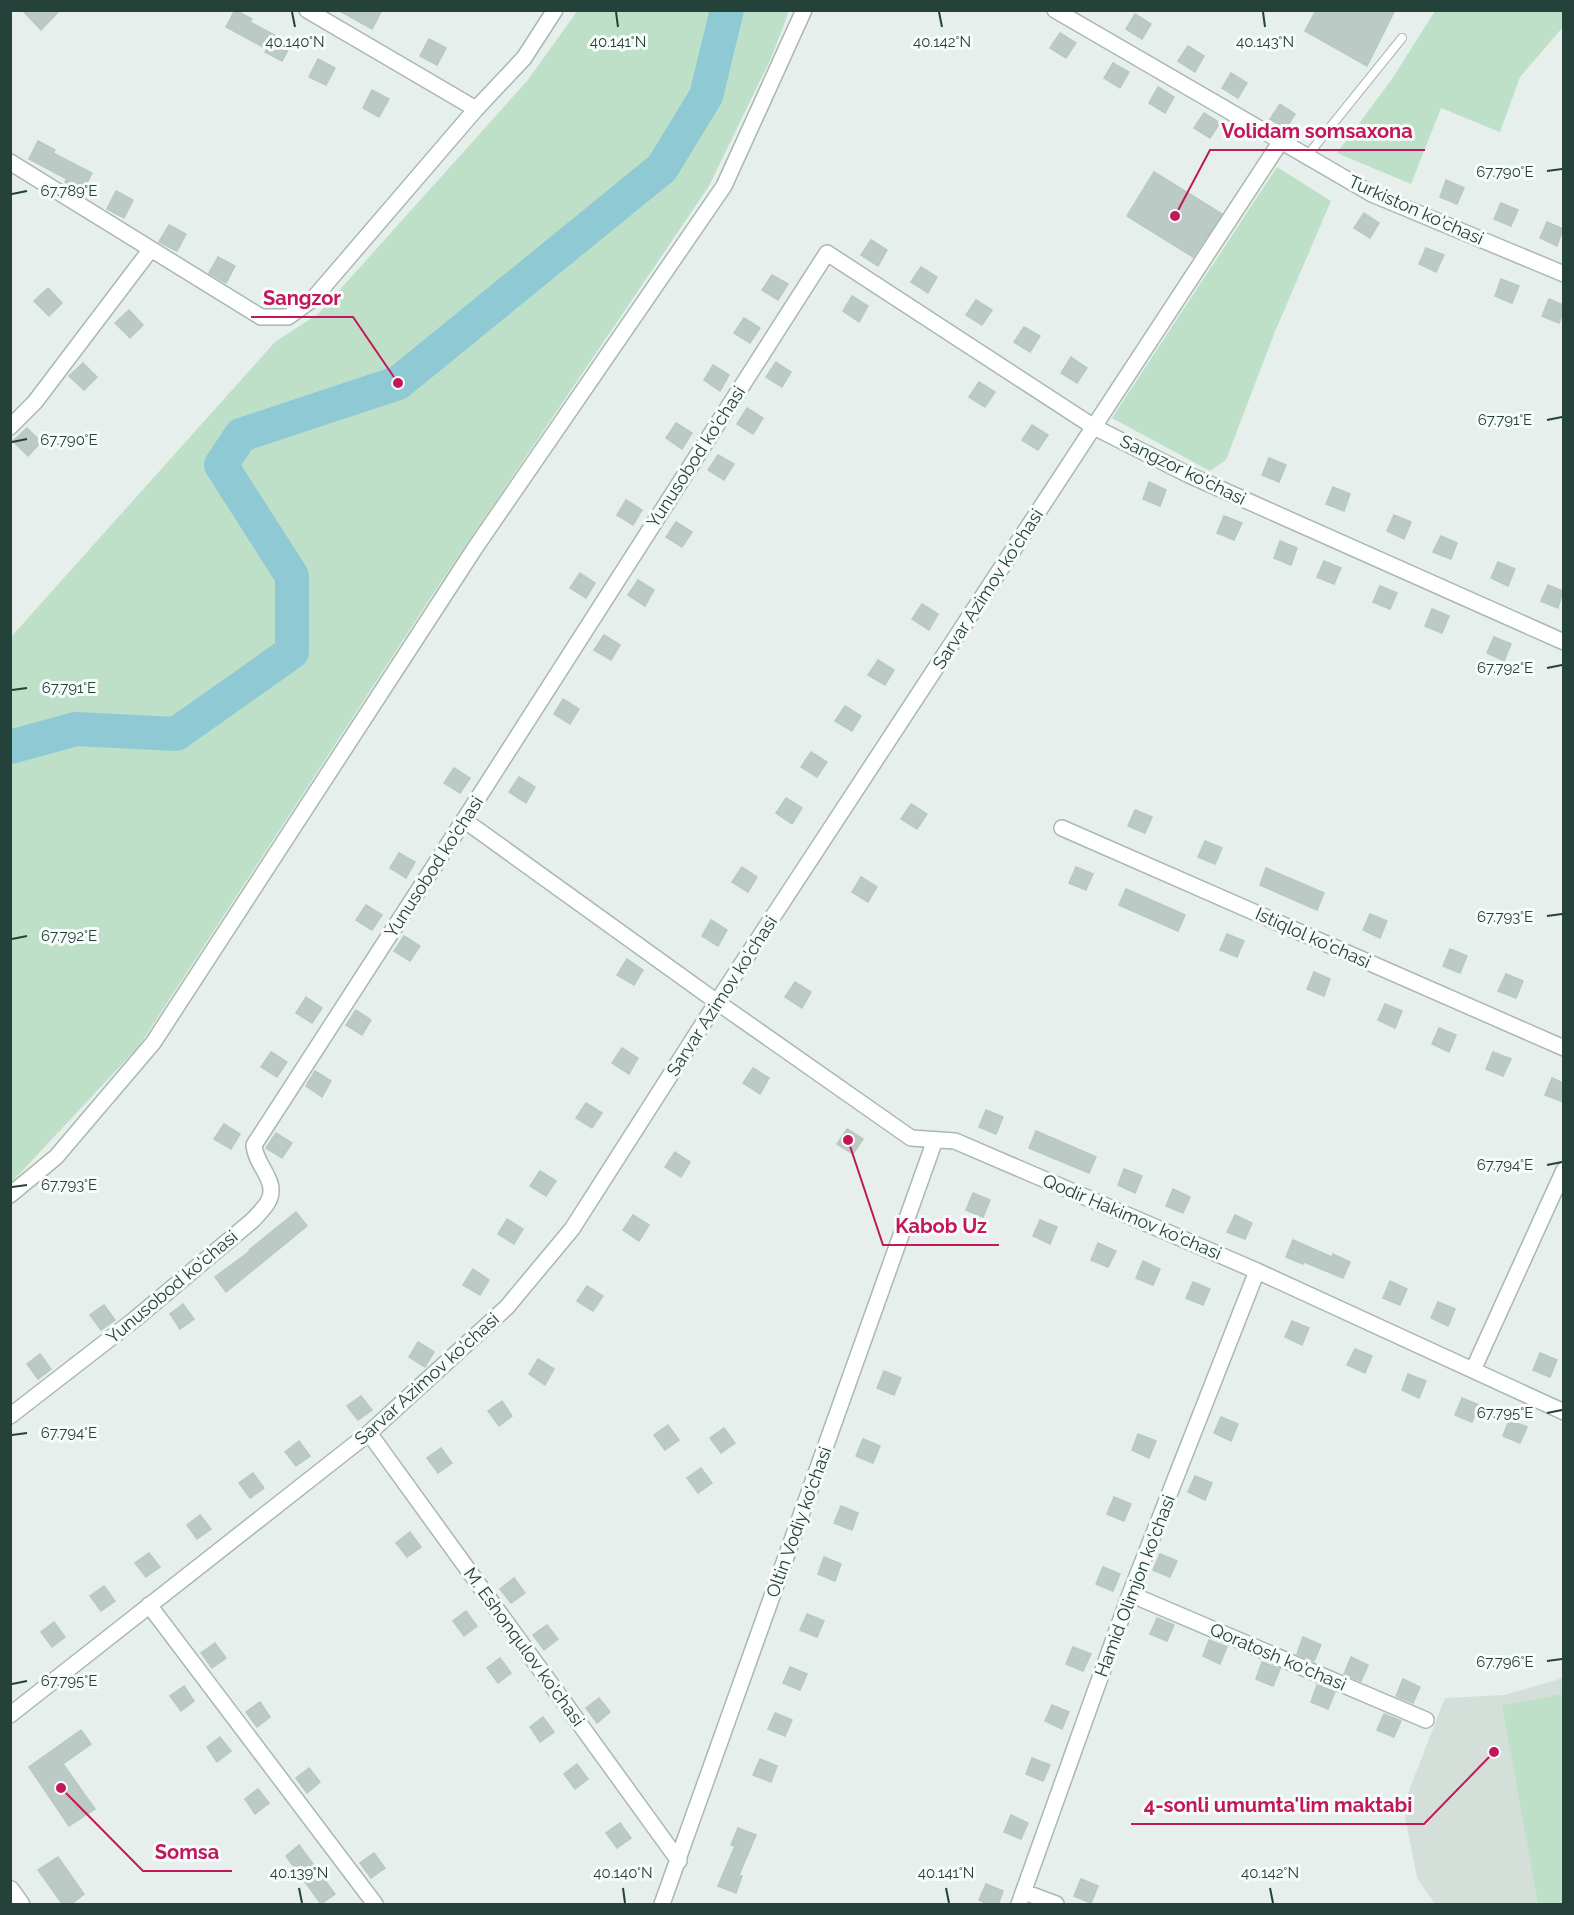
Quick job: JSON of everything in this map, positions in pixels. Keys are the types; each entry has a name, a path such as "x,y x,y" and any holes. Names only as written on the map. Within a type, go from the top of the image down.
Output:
{"street":[{"path":"307,10 476,109"},
{"path":"10,162 261,317 288,317 313,299 476,109 524,58 555,10"},
{"path":"10,1195 56,1157 153,1043 475,548 724,186 804,10"},
{"name":"Turkiston ko'chasi","path":"1055,10 1372,194 1563,274"},
{"name":"Sarvar Azimov ko'chasi","path":"10,1715 369,1433 507,1307 572,1228 717,1002 1281,141"},
{"path":"10,426 34,402 151,249"},
{"name":"Sangzor ko'chasi","path":"827,253 1094,427 1189,475 1563,642"},
{"name":"Yunusobod ko'chasi","path":"10,1416 134,1320 253,1220 269,1200 272,1185 254,1154 254,1146 827,253"},
{"name":"Qodir Hakimov ko'chasi","path":"464,820 911,1138 955,1141 1257,1271 1563,1412"},
{"name":"Istiqlol ko'chasi","path":"1062,828 1563,1048"},
{"name":"Oltin Vodiy ko'chasi","path":"662,1905 935,1140"},
{"path":"1473,1370 1563,1170"},
{"name":"Hamid Olimjon ko'chasi","path":"1022,1898 1130,1594 1257,1271"},
{"name":"M. Eshonqulov ko'chasi","path":"369,1433 679,1861"},
{"name":"Qoratosh ko'chasi","path":"1130,1594 1426,1720"},
{"path":"149,1605 375,1905"},
{"path":"1022,1898 1056,1905"}],"lane":[{"path":"1307,156 1402,38"}],"shaded area":[{"path":"1563,1678 1563,1904 1435,1904 1417,1878 1403,1806 1445,1698 1504,1695"}],"green space":[{"path":"578,10 789,11 772,56 709,186 433,594 139,1046 11,1183 11,637 275,342 318,314 527,81"},
{"path":"1435,11 1563,11 1563,27 1520,77 1500,132 1441,108 1411,184 1337,153 1392,79"},
{"path":"1277,167 1331,201 1274,334 1226,460 1210,471 1112,418"},
{"path":"1563,1694 1563,1904 1538,1904 1502,1705"}],"building":[{"path":"22,10 60,10 41,30"},
{"path":"235,10 252,19 250,22 291,44 282,61 265,52 267,49 226,27"},
{"path":"338,10 382,10 372,29"},
{"path":"1316,10 1395,10 1367,66 1305,31"},
{"path":"1135,14 1151,24 1142,39 1126,29"},
{"path":"1060,33 1076,43 1066,58 1050,48"},
{"path":"429,39 446,48 437,65 420,56"},
{"path":"1188,46 1204,56 1195,72 1178,61"},
{"path":"318,59 335,68 326,85 309,77"},
{"path":"1113,63 1129,72 1120,88 1104,78"},
{"path":"1231,73 1247,83 1238,98 1222,88"},
{"path":"1158,87 1174,97 1165,113 1149,103"},
{"path":"372,90 389,99 379,117 363,108"},
{"path":"1280,104 1295,114 1286,129 1270,119"},
{"path":"1204,113 1220,123 1210,138 1194,128"},
{"path":"38,141 55,150 53,153 92,173 83,191 65,182 67,179 29,159"},
{"path":"1154,172 1222,214 1193,257 1127,216"},
{"path":"1446,180 1464,188 1457,204 1440,197"},
{"path":"116,191 133,200 124,218 107,209"},
{"path":"1501,203 1518,210 1511,226 1494,219"},
{"path":"1364,213 1379,223 1370,238 1354,228"},
{"path":"1547,222 1563,229 1557,246 1540,238"},
{"path":"169,225 186,234 177,251 159,242"},
{"path":"871,240 887,250 878,266 861,255"},
{"path":"1426,248 1444,255 1436,272 1419,264"},
{"path":"218,257 235,266 226,283 209,273"},
{"path":"921,267 937,277 928,293 911,282"},
{"path":"772,275 788,284 778,300 762,290"},
{"path":"1501,279 1519,286 1512,303 1495,296"},
{"path":"48,288 62,303 49,316 34,301"},
{"path":"852,296 868,306 859,322 843,311"},
{"path":"1549,299 1563,305 1559,323 1542,316"},
{"path":"976,300 992,310 982,325 966,315"},
{"path":"129,310 143,325 130,338 115,323"},
{"path":"744,318 760,328 750,343 734,333"},
{"path":"1024,327 1040,336 1030,352 1014,342"},
{"path":"1071,357 1087,368 1077,383 1061,373"},
{"path":"776,362 791,372 782,387 766,377"},
{"path":"83,363 97,377 84,390 69,376"},
{"path":"713,365 729,375 720,391 704,380"},
{"path":"979,382 995,392 985,407 969,397"},
{"path":"747,408 763,418 753,434 737,424"},
{"path":"676,423 692,433 682,449 666,438"},
{"path":"1032,425 1048,435 1038,450 1022,440"},
{"path":"27,428 41,442 28,456 13,441"},
{"path":"718,455 734,464 724,480 708,470"},
{"path":"1269,458 1286,465 1279,482 1262,475"},
{"path":"1149,482 1166,490 1160,506 1143,499"},
{"path":"1333,487 1350,494 1344,511 1326,504"},
{"path":"626,500 642,510 633,525 617,515"},
{"path":"1394,515 1411,522 1404,539 1387,531"},
{"path":"1224,516 1242,523 1234,540 1217,533"},
{"path":"676,522 692,532 682,547 666,537"},
{"path":"1441,536 1457,543 1451,559 1433,552"},
{"path":"1280,541 1297,548 1291,565 1274,558"},
{"path":"1324,561 1341,568 1334,584 1317,577"},
{"path":"1498,562 1515,569 1508,586 1491,578"},
{"path":"580,573 595,583 586,598 570,588"},
{"path":"638,580 654,590 645,606 628,595"},
{"path":"1548,585 1563,591 1558,608 1541,601"},
{"path":"1380,586 1397,593 1390,609 1373,602"},
{"path":"922,604 938,614 929,630 912,619"},
{"path":"1432,609 1449,616 1442,633 1425,626"},
{"path":"604,635 620,645 611,660 594,650"},
{"path":"1494,637 1511,644 1504,661 1487,653"},
{"path":"878,660 894,670 885,685 868,675"},
{"path":"563,699 579,709 570,724 554,714"},
{"path":"845,706 861,716 852,731 835,721"},
{"path":"811,752 827,762 817,777 801,767"},
{"path":"454,768 470,778 460,793 444,783"},
{"path":"519,777 535,787 526,803 509,792"},
{"path":"786,798 802,808 792,824 776,813"},
{"path":"911,804 927,814 917,829 901,819"},
{"path":"1135,810 1152,817 1145,833 1128,826"},
{"path":"1205,841 1222,848 1215,864 1198,857"},
{"path":"399,853 415,862 406,878 390,868"},
{"path":"742,867 757,877 748,892 732,882"},
{"path":"1076,867 1093,874 1086,890 1069,883"},
{"path":"1266,868 1324,893 1317,910 1260,885"},
{"path":"861,877 877,887 868,902 852,892"},
{"path":"1126,889 1185,915 1178,931 1119,905"},
{"path":"366,905 382,915 372,930 356,920"},
{"path":"1370,914 1387,921 1380,938 1363,930"},
{"path":"711,920 727,930 718,946 702,936"},
{"path":"1227,934 1244,941 1237,957 1220,950"},
{"path":"404,936 420,946 410,961 394,951"},
{"path":"1450,949 1467,956 1460,973 1443,966"},
{"path":"627,959 643,970 634,985 617,975"},
{"path":"1314,972 1330,979 1324,996 1307,989"},
{"path":"1506,974 1523,981 1516,998 1498,991"},
{"path":"795,982 811,992 802,1008 785,997"},
{"path":"306,997 322,1008 312,1023 296,1013"},
{"path":"1385,1004 1402,1011 1395,1028 1378,1020"},
{"path":"356,1010 371,1020 362,1035 346,1025"},
{"path":"1439,1028 1456,1035 1449,1052 1432,1044"},
{"path":"622,1048 638,1058 629,1074 612,1063"},
{"path":"271,1052 287,1062 277,1077 261,1067"},
{"path":"1493,1052 1511,1059 1503,1076 1486,1069"},
{"path":"753,1068 769,1078 760,1094 743,1083"},
{"path":"315,1071 331,1081 322,1097 306,1086"},
{"path":"1552,1078 1563,1083 1563,1102 1545,1095"},
{"path":"586,1103 602,1113 592,1128 576,1118"},
{"path":"986,1110 1003,1117 996,1134 979,1127"},
{"path":"224,1124 240,1134 231,1149 214,1139"},
{"path":"847,1129 863,1139 853,1154 837,1144"},
{"path":"1036,1131 1096,1157 1089,1173 1029,1148"},
{"path":"276,1133 292,1143 282,1158 266,1148"},
{"path":"675,1152 690,1162 681,1177 665,1167"},
{"path":"1124,1169 1142,1176 1135,1193 1118,1185"},
{"path":"540,1171 556,1181 546,1196 530,1186"},
{"path":"1173,1189 1190,1197 1183,1213 1166,1206"},
{"path":"973,1193 990,1200 983,1217 966,1210"},
{"path":"296,1212 307,1226 226,1292 215,1277"},
{"path":"633,1215 649,1225 639,1241 623,1230"},
{"path":"1235,1215 1252,1223 1245,1239 1227,1232"},
{"path":"507,1219 523,1229 514,1244 498,1234"},
{"path":"1040,1220 1057,1227 1050,1244 1033,1236"},
{"path":"1293,1240 1332,1257 1333,1254 1350,1262 1343,1278 1286,1257"},
{"path":"1098,1243 1116,1251 1108,1267 1091,1260"},
{"path":"1143,1261 1160,1269 1153,1285 1136,1278"},
{"path":"473,1269 489,1280 480,1295 463,1285"},
{"path":"1390,1281 1407,1289 1400,1305 1383,1298"},
{"path":"1193,1282 1210,1289 1203,1305 1186,1298"},
{"path":"587,1286 603,1296 593,1311 577,1301"},
{"path":"1438,1302 1455,1309 1448,1326 1431,1318"},
{"path":"183,1304 194,1319 180,1329 170,1314"},
{"path":"104,1305 115,1320 101,1330 90,1315"},
{"path":"1292,1321 1309,1328 1302,1345 1285,1337"},
{"path":"418,1342 434,1352 425,1367 409,1357"},
{"path":"1355,1349 1372,1356 1365,1373 1347,1365"},
{"path":"1540,1353 1557,1360 1550,1377 1533,1370"},
{"path":"40,1354 51,1369 38,1379 27,1364"},
{"path":"538,1359 554,1369 545,1385 529,1374"},
{"path":"884,1371 901,1378 894,1395 877,1388"},
{"path":"1408,1374 1426,1381 1419,1398 1402,1390"},
{"path":"361,1396 372,1410 358,1420 347,1406"},
{"path":"1462,1398 1479,1405 1472,1422 1455,1415"},
{"path":"502,1401 512,1416 499,1426 488,1411"},
{"path":"1221,1417 1238,1424 1231,1441 1214,1433"},
{"path":"1509,1420 1527,1427 1520,1443 1503,1436"},
{"path":"668,1425 679,1440 665,1450 654,1435"},
{"path":"724,1428 735,1443 721,1453 710,1438"},
{"path":"1138,1434 1156,1441 1149,1458 1132,1450"},
{"path":"863,1439 880,1446 873,1463 856,1456"},
{"path":"299,1441 310,1456 296,1466 285,1452"},
{"path":"441,1448 452,1463 438,1473 427,1458"},
{"path":"701,1468 712,1483 698,1493 687,1478"},
{"path":"253,1473 264,1488 250,1498 239,1483"},
{"path":"1195,1476 1212,1483 1205,1500 1188,1492"},
{"path":"1114,1497 1131,1504 1124,1521 1107,1514"},
{"path":"841,1506 858,1513 852,1530 834,1523"},
{"path":"200,1515 211,1529 197,1539 187,1525"},
{"path":"410,1532 421,1547 407,1557 396,1543"},
{"path":"149,1553 160,1567 146,1577 135,1563"},
{"path":"1160,1554 1177,1561 1170,1577 1153,1570"},
{"path":"824,1557 841,1564 835,1581 818,1574"},
{"path":"1103,1567 1120,1574 1113,1591 1096,1584"},
{"path":"514,1578 525,1593 511,1603 500,1589"},
{"path":"104,1586 115,1601 101,1611 90,1596"},
{"path":"466,1611 477,1626 464,1636 453,1621"},
{"path":"807,1614 824,1621 817,1637 800,1630"},
{"path":"1157,1618 1174,1625 1167,1641 1150,1634"},
{"path":"54,1622 65,1637 52,1647 41,1632"},
{"path":"547,1625 558,1639 544,1650 533,1635"},
{"path":"1303,1637 1321,1645 1314,1661 1297,1654"},
{"path":"1209,1640 1227,1647 1220,1664 1203,1656"},
{"path":"215,1643 226,1658 212,1668 201,1653"},
{"path":"1073,1647 1091,1654 1083,1671 1066,1664"},
{"path":"1351,1657 1368,1665 1361,1681 1344,1674"},
{"path":"500,1658 511,1673 498,1683 487,1668"},
{"path":"1262,1662 1280,1669 1273,1686 1256,1679"},
{"path":"790,1667 807,1674 800,1690 783,1683"},
{"path":"1403,1679 1420,1687 1413,1703 1396,1696"},
{"path":"1317,1685 1335,1692 1328,1709 1311,1702"},
{"path":"184,1686 194,1701 181,1711 170,1696"},
{"path":"599,1698 610,1712 597,1723 586,1708"},
{"path":"260,1702 270,1717 257,1727 246,1712"},
{"path":"1052,1705 1069,1712 1062,1729 1045,1721"},
{"path":"775,1713 792,1720 785,1736 768,1729"},
{"path":"1384,1714 1401,1721 1394,1737 1377,1730"},
{"path":"543,1717 554,1732 540,1742 530,1727"},
{"path":"81,1730 91,1744 63,1764 95,1809 69,1826 29,1767"},
{"path":"220,1737 231,1751 217,1762 207,1747"},
{"path":"1032,1758 1050,1765 1043,1781 1026,1774"},
{"path":"760,1759 777,1766 771,1782 753,1775"},
{"path":"577,1764 588,1779 575,1789 564,1774"},
{"path":"309,1768 320,1782 307,1793 296,1778"},
{"path":"258,1789 269,1803 255,1814 245,1799"},
{"path":"1011,1815 1028,1823 1021,1839 1004,1832"},
{"path":"620,1823 631,1838 617,1848 606,1833"},
{"path":"738,1828 756,1835 739,1875 742,1876 736,1893 718,1886 735,1846 731,1845"},
{"path":"299,1845 335,1894 321,1904 286,1856"},
{"path":"374,1853 385,1868 371,1878 360,1863"},
{"path":"58,1857 84,1894 70,1905 63,1905 38,1870"},
{"path":"1081,1879 1098,1886 1091,1903 1074,1896"},
{"path":"986,1884 1003,1891 998,1905 989,1905 979,1900"}],"waterway":[{"path":"10,747 76,729 176,734 292,652 292,576 221,465 241,435 398,383 662,168 706,96 727,10"}],"place":[{"name":"Volidam somsaxona","path":"1175,216"},
{"name":"Sangzor","path":"398,383"},
{"name":"Kabob Uz","path":"848,1140"},
{"name":"4-sonli umumta'lim maktabi","path":"1494,1752"},
{"name":"Somsa","path":"61,1788"}]}
